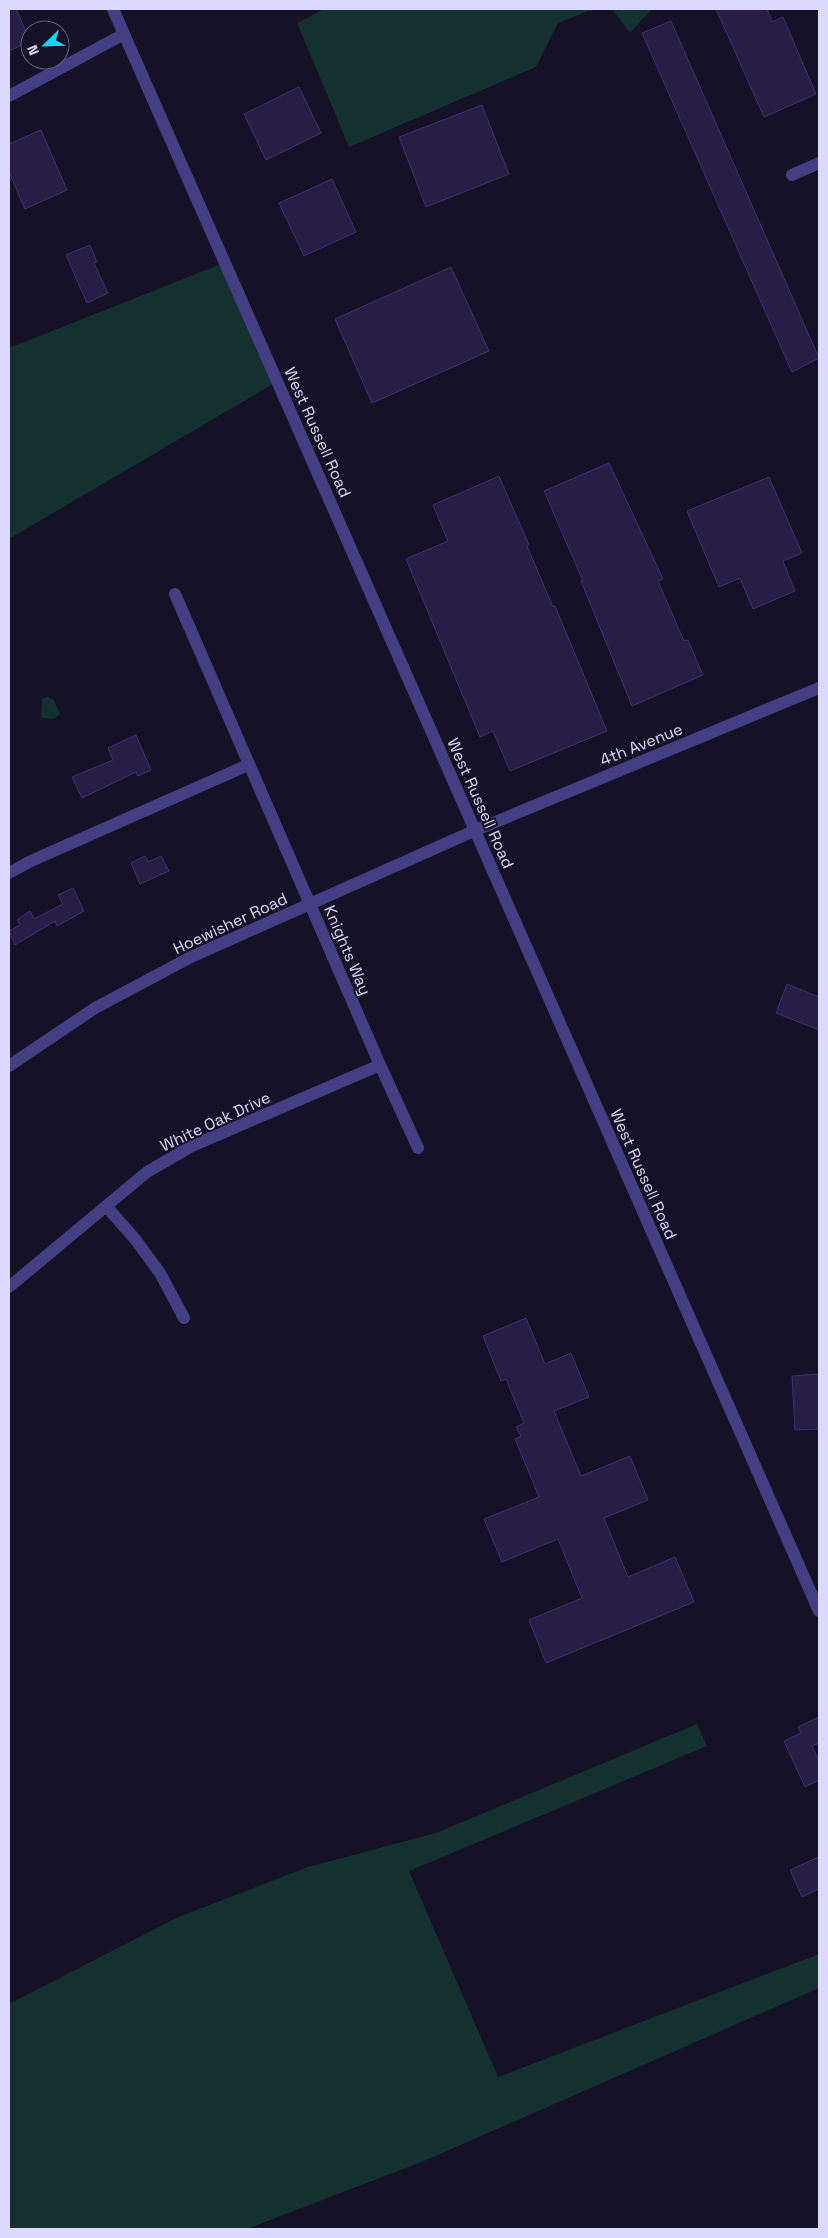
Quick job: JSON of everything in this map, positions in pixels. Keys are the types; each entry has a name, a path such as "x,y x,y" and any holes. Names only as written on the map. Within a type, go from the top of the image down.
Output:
{"street":[{"name":"West Russell Road","path":"113,9 819,1610"},
{"path":"9,96 124,34"},
{"path":"792,175 819,164"},
{"name":"Knights Way","path":"175,594 248,765 418,1148"},
{"name":"4th Avenue","path":"476,830 819,688"},
{"path":"9,873 31,861 248,765"},
{"name":"Hoewisher Road","path":"9,1066 95,1008 191,957 476,830"},
{"name":"White Oak Drive","path":"9,1287 147,1172 192,1146 380,1065"},
{"path":"106,1206 135,1239 160,1273 184,1318"}],"green space":[{"path":"324,9 601,9 588,11 558,23 536,67 349,147 297,23"},
{"path":"612,9 652,9 630,33"},
{"path":"226,262 278,381 9,539 9,348"},
{"path":"47,697 53,699 60,714 54,719 41,718 42,699"},
{"path":"697,1724 707,1746 409,1871 498,2077 819,1954 819,1988 424,2161 247,2229 9,2229 9,2004 176,1918 308,1867 436,1833"}],"building":[{"path":"9,9 16,9 21,20 20,46 9,51"},
{"path":"716,9 767,9 772,22 783,17 816,94 764,117"},
{"path":"671,21 819,358 792,372 642,33"},
{"path":"299,87 321,133 266,160 244,114"},
{"path":"482,105 509,174 426,207 399,137"},
{"path":"41,130 67,190 25,209 9,172 9,144"},
{"path":"332,179 356,232 304,256 279,203"},
{"path":"90,245 97,262 94,263 108,293 87,303 66,255"},
{"path":"451,267 489,351 372,403 335,319"},
{"path":"609,463 663,579 658,581 684,641 688,640 703,675 632,706 581,581 583,581 544,491"},
{"path":"499,476 529,545 527,546 553,607 555,606 607,731 510,771 493,731 480,737 406,559 448,541 433,505"},
{"path":"769,477 802,553 783,561 795,591 753,609 740,578 719,587 687,511"},
{"path":"136,735 151,770 138,776 136,772 82,798 72,777 113,760 108,748"},
{"path":"145,856 148,862 161,856 169,871 140,884 131,863"},
{"path":"73,888 84,911 57,926 55,921 15,945 9,931 20,925 17,920 30,911 34,919 63,904 58,895"},
{"path":"787,984 819,997 819,1030 776,1013"},
{"path":"526,1318 545,1364 571,1353 589,1397 554,1411 581,1476 630,1456 648,1500 604,1518 628,1577 675,1557 694,1602 546,1663 529,1620 582,1598 558,1539 502,1562 484,1519 539,1497 515,1439 521,1436 516,1427 524,1423 506,1379 501,1381 483,1336"},
{"path":"819,1374 819,1429 795,1430 792,1376"},
{"path":"819,1717 819,1743 812,1746 819,1761 819,1780 805,1787 784,1741 801,1733 798,1727"},
{"path":"819,1857 819,1889 802,1897 790,1870"}]}
